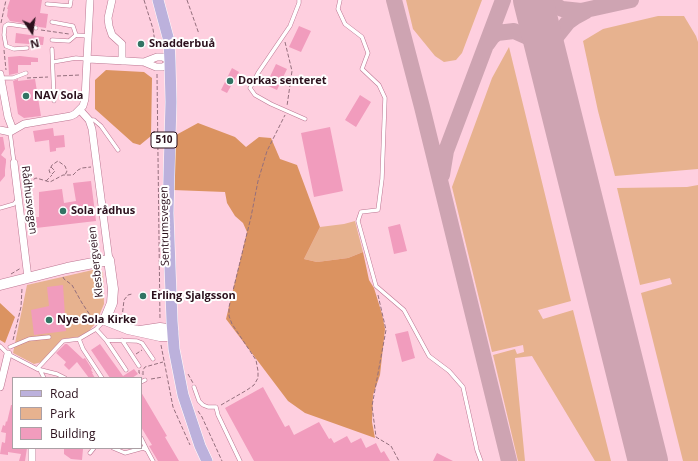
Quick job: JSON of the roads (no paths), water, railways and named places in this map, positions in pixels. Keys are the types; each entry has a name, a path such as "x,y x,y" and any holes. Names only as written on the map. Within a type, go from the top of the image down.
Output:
{"main road":[{"name":"Sentrumsvegen","path":"151,0 162,42 163,59 165,297 172,377 184,418 208,461"},
{"name":"Sentrumsvegen","path":"158,0 169,41 163,59"}],"street":[{"path":"0,130 12,131 18,126 29,123 71,116 80,110 85,99 90,0"},
{"path":"112,0 108,18 109,26 112,35 122,44 122,61"},
{"path":"88,59 144,62 156,57 163,59"},
{"path":"0,74 4,78 8,117 12,131"},
{"name":"Klesbergveien","path":"80,110 88,120 93,136 113,289 112,303 101,320"},
{"name":"Rådhusvegen","path":"14,163 26,265 25,279"},
{"path":"0,285 67,268 109,260"},
{"path":"101,320 120,327 140,331 169,332"},
{"path":"0,387 9,350"},
{"path":"32,449 32,461"}],"lane":[{"path":"46,4 61,2 70,6 71,0"},
{"path":"299,0 295,14 283,36 258,73 250,88 255,95 305,119"},
{"path":"340,0 338,9 345,24 362,37 368,53 362,69 379,85 385,98 382,179 378,210 361,212 358,221 376,286 404,310 429,356 449,371 463,387 477,450 481,461"},
{"path":"52,22 73,26 76,35"},
{"path":"27,48 14,49 6,46 2,35 4,28 8,24 36,28"},
{"path":"52,40 69,41 76,35 89,36"},
{"path":"52,49 54,101"},
{"path":"52,62 76,58 88,59"},
{"path":"4,78 13,78 26,73"},
{"path":"88,120 94,120 101,126 118,150"},
{"name":"Rådhusvegen","path":"12,131 14,163"},
{"path":"0,207 14,204 18,199"},
{"path":"38,370 63,341 79,339 96,329 101,320"},
{"path":"96,329 106,340 126,370"},
{"path":"9,350 29,339 49,337"},
{"path":"79,339 83,349 101,377"},
{"path":"106,340 132,340 142,343 154,359"},
{"path":"122,340 139,366"},
{"path":"0,346 9,350 38,370 43,377"},
{"path":"38,370 51,372 63,377"},
{"path":"194,387 203,405 208,407 216,407 218,416 240,461"},
{"path":"142,440 153,461"},
{"path":"142,448 147,450"},
{"path":"90,453 93,449"},
{"path":"115,449 125,453 139,449"}],"place":[{"name":"Snadderbuå","path":"141,44"},
{"name":"Dorkas senteret","path":"230,81"},
{"name":"NAV Sola","path":"26,96"},
{"name":"Sola rådhus","path":"63,211"},
{"name":"Erling Sjalgsson","path":"143,296"},
{"name":"Nye Sola Kirke","path":"49,320"}]}
